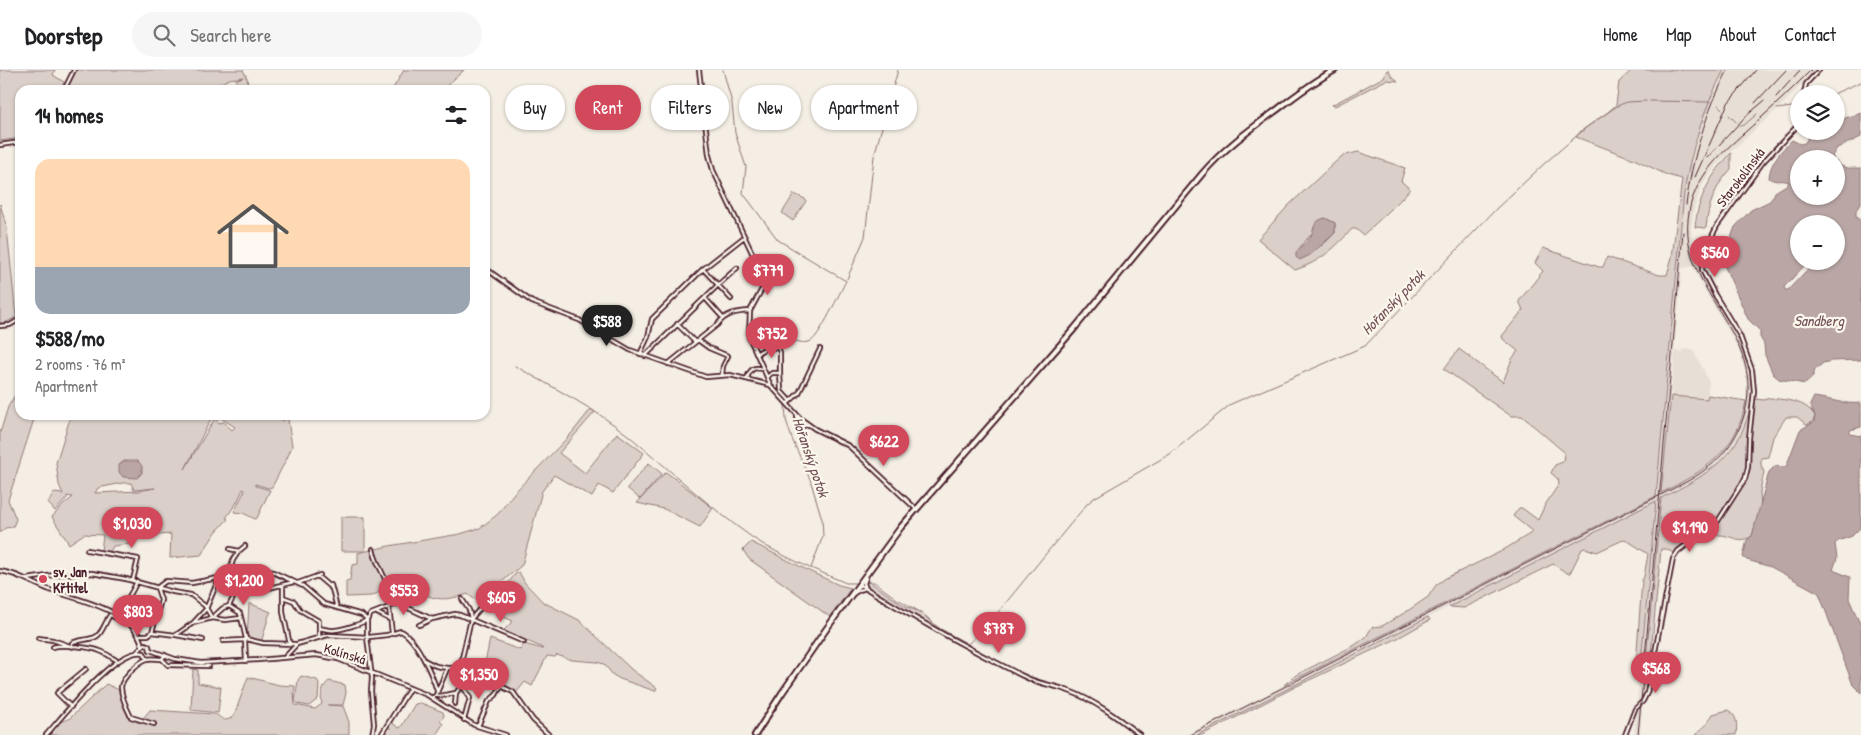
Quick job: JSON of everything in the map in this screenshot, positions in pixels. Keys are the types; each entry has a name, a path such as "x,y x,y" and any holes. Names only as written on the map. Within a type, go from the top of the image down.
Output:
{"main road":[{"path":"755,735 848,599 916,510 1074,329 1218,155 1292,99 1335,70"}],"street":[{"path":"66,85 74,70"},
{"path":"699,70 711,163 744,237 755,258 767,270 769,276 750,312 749,337 771,386 788,402"},
{"path":"1806,85 1819,70"},
{"name":"Starokolínská","path":"1625,735 1635,709 1647,694 1673,559 1678,551 1714,525 1748,474 1748,446 1754,391 1750,360 1740,336 1706,279 1702,266 1710,240 1717,226 1763,162 1790,134"},
{"path":"0,145 15,143"},
{"path":"640,354 648,337 652,318 703,268 744,237"},
{"path":"703,268 731,299"},
{"path":"645,356 737,268"},
{"path":"490,272 532,302 579,320 620,345 640,354 706,378 722,375 747,379 771,386"},
{"path":"705,298 722,318"},
{"path":"668,364 718,325 722,318 732,313 750,312"},
{"path":"0,326 10,326 15,322"},
{"path":"678,324 696,341 728,356 723,366 722,375"},
{"path":"756,354 763,349 778,348 780,352 781,391 797,416 807,424 849,446 916,510"},
{"path":"788,402 802,387 820,349"},
{"path":"747,379 751,370 759,368 763,370"},
{"path":"767,376 772,373 780,373"},
{"path":"797,416 798,425 807,424"},
{"path":"229,574 233,560 245,546"},
{"path":"230,549 239,551"},
{"path":"373,549 380,571 388,584 389,619 392,633"},
{"path":"88,550 138,558 133,580"},
{"path":"176,635 193,623 206,609 217,583 224,577 229,574 259,569 274,572 297,582 324,604 362,615 367,620 372,678 371,691 374,724 372,735"},
{"path":"867,590 864,584 869,570"},
{"path":"0,571 26,579 51,590 92,602 118,616 139,635 143,644 142,652 147,659"},
{"path":"26,579 61,574 92,573 133,580 157,588 191,595 201,602 212,618"},
{"path":"212,618 222,608 229,606 235,594 240,590 256,590 285,585 319,575 333,590"},
{"path":"157,588 166,581 192,583 224,577"},
{"path":"287,578 283,597 283,612 290,645"},
{"path":"216,579 217,583"},
{"path":"118,616 120,609 130,596 137,581"},
{"path":"859,584 938,632 1011,670 1035,682 1069,691 1090,702 1125,723 1140,735"},
{"path":"331,585 337,608"},
{"path":"152,632 161,600 157,588"},
{"path":"848,599 859,590 867,590"},
{"path":"319,628 337,630 350,625 363,624 371,614 418,596"},
{"path":"283,597 294,601 300,610 319,621 319,638"},
{"path":"455,704 456,693 462,686 465,668 462,658 471,619 469,610 462,599"},
{"path":"403,602 404,606 432,619"},
{"path":"471,619 484,604"},
{"path":"229,606 240,613 246,640 246,661"},
{"path":"377,613 389,619"},
{"path":"419,625 432,619 455,614 524,642"},
{"path":"72,647 72,643 77,641 95,638 110,615 121,619"},
{"path":"423,616 425,622"},
{"path":"193,623 212,618 225,620 241,618"},
{"path":"223,641 246,640 290,645 337,634 367,637 400,631 412,639 424,660 437,690"},
{"path":"139,635 148,635 152,632 203,640"},
{"path":"38,638 54,640 72,647"},
{"path":"46,735 103,673 118,661 138,652 148,653 150,650 149,646 143,644"},
{"path":"285,657 297,644"},
{"path":"52,647 99,650 118,661"},
{"name":"Kolínská","path":"150,650 175,659 201,663 323,655 338,658 432,698 464,720 506,735"},
{"path":"154,724 131,717 122,692 122,683 138,664 147,659 162,659 166,655"},
{"path":"162,659 168,665 209,666"},
{"path":"424,660 447,668 465,668 513,692 533,720 549,735"},
{"path":"432,698 436,695 447,668"},
{"path":"70,708 56,691 86,669"},
{"path":"462,686 470,698 464,720"},
{"path":"478,726 489,701 496,695 501,686"},
{"path":"381,735 410,688"},
{"path":"436,695 456,693"}],"shaded area":[{"path":"0,70 55,70 53,75 64,82 63,85 15,85 15,139 0,141"},
{"path":"77,70 243,70 245,77 247,77 248,85 238,85 235,80 243,77 229,79 217,85 68,85"},
{"path":"404,70 464,70 448,85 395,85"},
{"path":"1387,70 1398,81 1386,80 1335,106 1332,105 1384,77"},
{"path":"1632,70 1724,70 1710,99 1699,130 1690,161 1684,193 1656,496 1284,685 1296,675 1355,645 1366,637 1372,627 1382,626 1406,612 1428,597 1436,585 1446,578 1500,552 1533,532 1513,516 1519,508 1522,508 1538,520 1545,505 1559,484 1558,479 1551,473 1555,465 1563,462 1564,452 1522,416 1511,416 1444,369 1459,349 1503,382 1512,359 1518,351 1503,339 1502,336 1523,310 1519,301 1543,271 1535,263 1543,248 1599,267 1603,267 1607,257 1659,275 1667,275 1672,257 1682,179 1667,175 1634,159 1576,137 1581,131 1616,105 1619,82"},
{"path":"1724,70 1816,70 1801,85 1790,85 1790,97 1716,165 1702,186 1694,209 1691,230 1695,256 1707,283 1744,347 1751,374 1752,394 1745,425 1730,452 1709,472 1661,498 1640,735 1634,735 1655,502 1197,735 1186,735 1656,496 1678,243 1686,179 1703,119","holes":["1693,266 1702,286 1739,349 1746,374 1746,401 1740,424 1735,434 1719,457 1706,468 1661,492 1682,268"]},
{"path":"1358,152 1405,168 1401,181 1410,189 1363,235 1356,229 1352,229 1326,254 1312,263 1295,270 1258,239 1289,205 1342,156","holes":["1325,218 1335,223 1335,233 1323,245 1296,252"]},
{"path":"1731,153 1731,169 1725,175 1713,196 1706,228 1695,227 1702,196 1717,170"},
{"path":"794,194 806,201 793,221 782,213"},
{"path":"0,204 7,228 15,318 0,323"},
{"path":"1682,349 1693,350 1704,371 1709,382 1707,399 1671,396 1675,351 1682,352"},
{"path":"15,395 15,420 34,420 8,500 16,519 13,527 5,528 0,533 0,433 8,407"},
{"path":"1708,395 1746,401 1742,419 1735,434 1716,458 1704,468 1661,493 1671,396 1707,399"},
{"path":"1769,398 1788,400 1801,404 1815,416 1813,421 1807,425 1797,417 1786,417 1773,437 1768,457 1761,458 1764,472 1760,491 1761,506 1752,536 1740,539 1721,535 1709,536 1693,544 1678,556 1667,549 1661,549 1651,653 1648,669 1645,670 1661,498 1693,481 1720,462 1739,437 1751,402 1755,399 1764,400"},
{"path":"591,409 595,412 559,453 585,473 617,433 644,453 613,493 599,485 592,497 554,475 542,491 522,565 498,585 506,588 506,590 510,590 507,585 515,574 519,572 525,583 543,602 579,620 632,670 657,688 655,691 620,679 613,675 604,664 572,660 557,655 555,657 547,656 532,686 525,682 516,693 497,681 491,677 492,665 489,661 485,663 490,639 520,650 524,644 543,649 503,631 513,621 497,614 502,603 499,592 479,600 468,594 442,599 427,595 399,603 398,598 387,589 371,596 346,597 346,581 350,580 352,565 358,564 358,553 460,534 480,528 498,514 514,493 571,434"},
{"path":"69,420 210,420 185,469 214,420 219,423 224,422 232,430 235,427 224,420 288,420 292,446 288,456 272,487 268,488 255,484 270,490 257,518 234,512 245,490 243,489 226,518 228,519 216,532 201,555 170,558 171,534 135,537 130,544 113,546 110,552 101,551 103,535 84,534 69,544 52,517 73,497 67,496 55,511 48,503 54,493 63,494 59,485 56,463","holes":["122,483 131,483 134,490 155,488 139,491 95,493 98,488"]},
{"path":"649,463 662,474 640,499 627,488"},
{"path":"666,472 713,508 700,527 664,509 637,503"},
{"path":"1656,501 1641,662 1636,665 1642,580 1648,554 1625,539 1597,552 1585,548 1582,549 1570,573 1553,564 1464,608 1449,607"},
{"path":"341,517 365,517 365,551 341,551"},
{"path":"751,542 839,585 851,588 830,617 749,559 743,550"},
{"path":"870,582 903,605 922,613 936,627 948,635 869,589 866,583"},
{"path":"249,603 271,612 261,643 247,639"},
{"path":"1428,617 1430,620 1396,639 1297,686 1202,735 1197,735"},
{"path":"193,669 198,670 198,683 221,687 218,713 191,710"},
{"path":"301,676 317,680 319,683 318,699 309,706 298,704 295,701 298,680"},
{"path":"248,677 279,685 295,686 295,705 315,709 322,704 322,691 329,681 345,685 346,693 343,705 328,705 343,706 349,722 349,735 49,735 60,722 69,719 106,684 119,690 128,717 139,723 150,710 214,714 227,720 234,716"},
{"path":"421,703 443,712 444,716 440,721 443,724 436,735 385,735 391,729 388,727 391,722 399,728 401,727 415,704"},
{"path":"1728,710 1734,715 1737,724 1736,735 1695,735 1706,725 1713,714"}],"water":[{"name":"Sandberg","path":"1861,113 1861,137 1836,150 1790,150 1790,205 1845,205 1845,167 1861,168 1861,203 1856,210 1856,217 1861,221 1861,360 1823,363 1815,370 1812,378 1805,384 1779,379 1773,374 1765,355 1760,331 1748,319 1725,267 1724,257 1735,227 1751,210 1770,201 1775,192 1788,184 1789,182 1769,178 1771,167 1780,153 1792,140 1800,144 1805,143 1806,140 1845,140 1845,118"},
{"path":"1325,218 1335,223 1335,233 1310,255 1300,260 1296,257 1296,252 1310,238 1316,223"},
{"path":"1814,397 1843,403 1861,403 1861,427 1850,430 1850,434 1861,436 1861,527 1852,536 1835,544 1837,558 1833,570 1850,577 1849,599 1861,626 1861,693 1853,685 1819,593 1771,567 1743,557 1747,540 1752,536 1769,472 1775,466 1786,467 1800,430 1814,422 1815,416 1810,405"},
{"path":"124,461 138,461 142,466 142,473 137,478 123,477 119,472 119,465"}],"waterway":[{"name":"Hořanský potok","path":"723,70 732,103 735,133 746,167 743,193 778,240 846,281 824,323 811,341 784,340 775,346 779,355 777,371"},
{"path":"847,279 865,237 874,156 898,70"},
{"name":"Hořanský potok","path":"1845,89 1861,82"},
{"name":"Hořanský potok","path":"1059,538 1094,498 1170,454 1231,404 1365,346 1497,208 1545,163 1587,127 1617,106 1627,102 1646,101"},
{"name":"Hořanský potok","path":"1650,101 1710,102"},
{"name":"Hořanský potok","path":"1718,105 1722,109"},
{"name":"Hořanský potok","path":"1777,109 1790,107"},
{"name":"Hořanský potok","path":"1739,125 1743,126 1757,114"},
{"name":"Hořanský potok","path":"1729,115 1736,122"},
{"path":"515,366 602,416 753,538 810,568"},
{"name":"Hořanský potok","path":"785,403 786,420 792,439 810,479 822,519 823,536 811,568 846,583 856,583"},
{"name":"Hořanský potok","path":"867,582 874,582 897,599 922,613 939,628 968,644 986,627 1058,539"}],"railway":[{"path":"1686,205 1692,170 1701,136 1713,102 1728,70"},
{"path":"1695,177 1728,103 1756,70"},
{"path":"1755,103 1786,70"},
{"path":"1776,97 1800,70"},
{"path":"1190,735 1686,482 1705,470 1721,456 1734,439 1743,419 1748,388 1744,361 1733,335 1705,286 1694,261 1688,233 1691,203 1703,177 1720,155 1775,106 1811,70"},
{"path":"1707,158 1745,117 1764,101"},
{"path":"1638,735 1683,232"}],"place":[{"name":"sv. Jan Křtitel","path":"43,579"}]}
